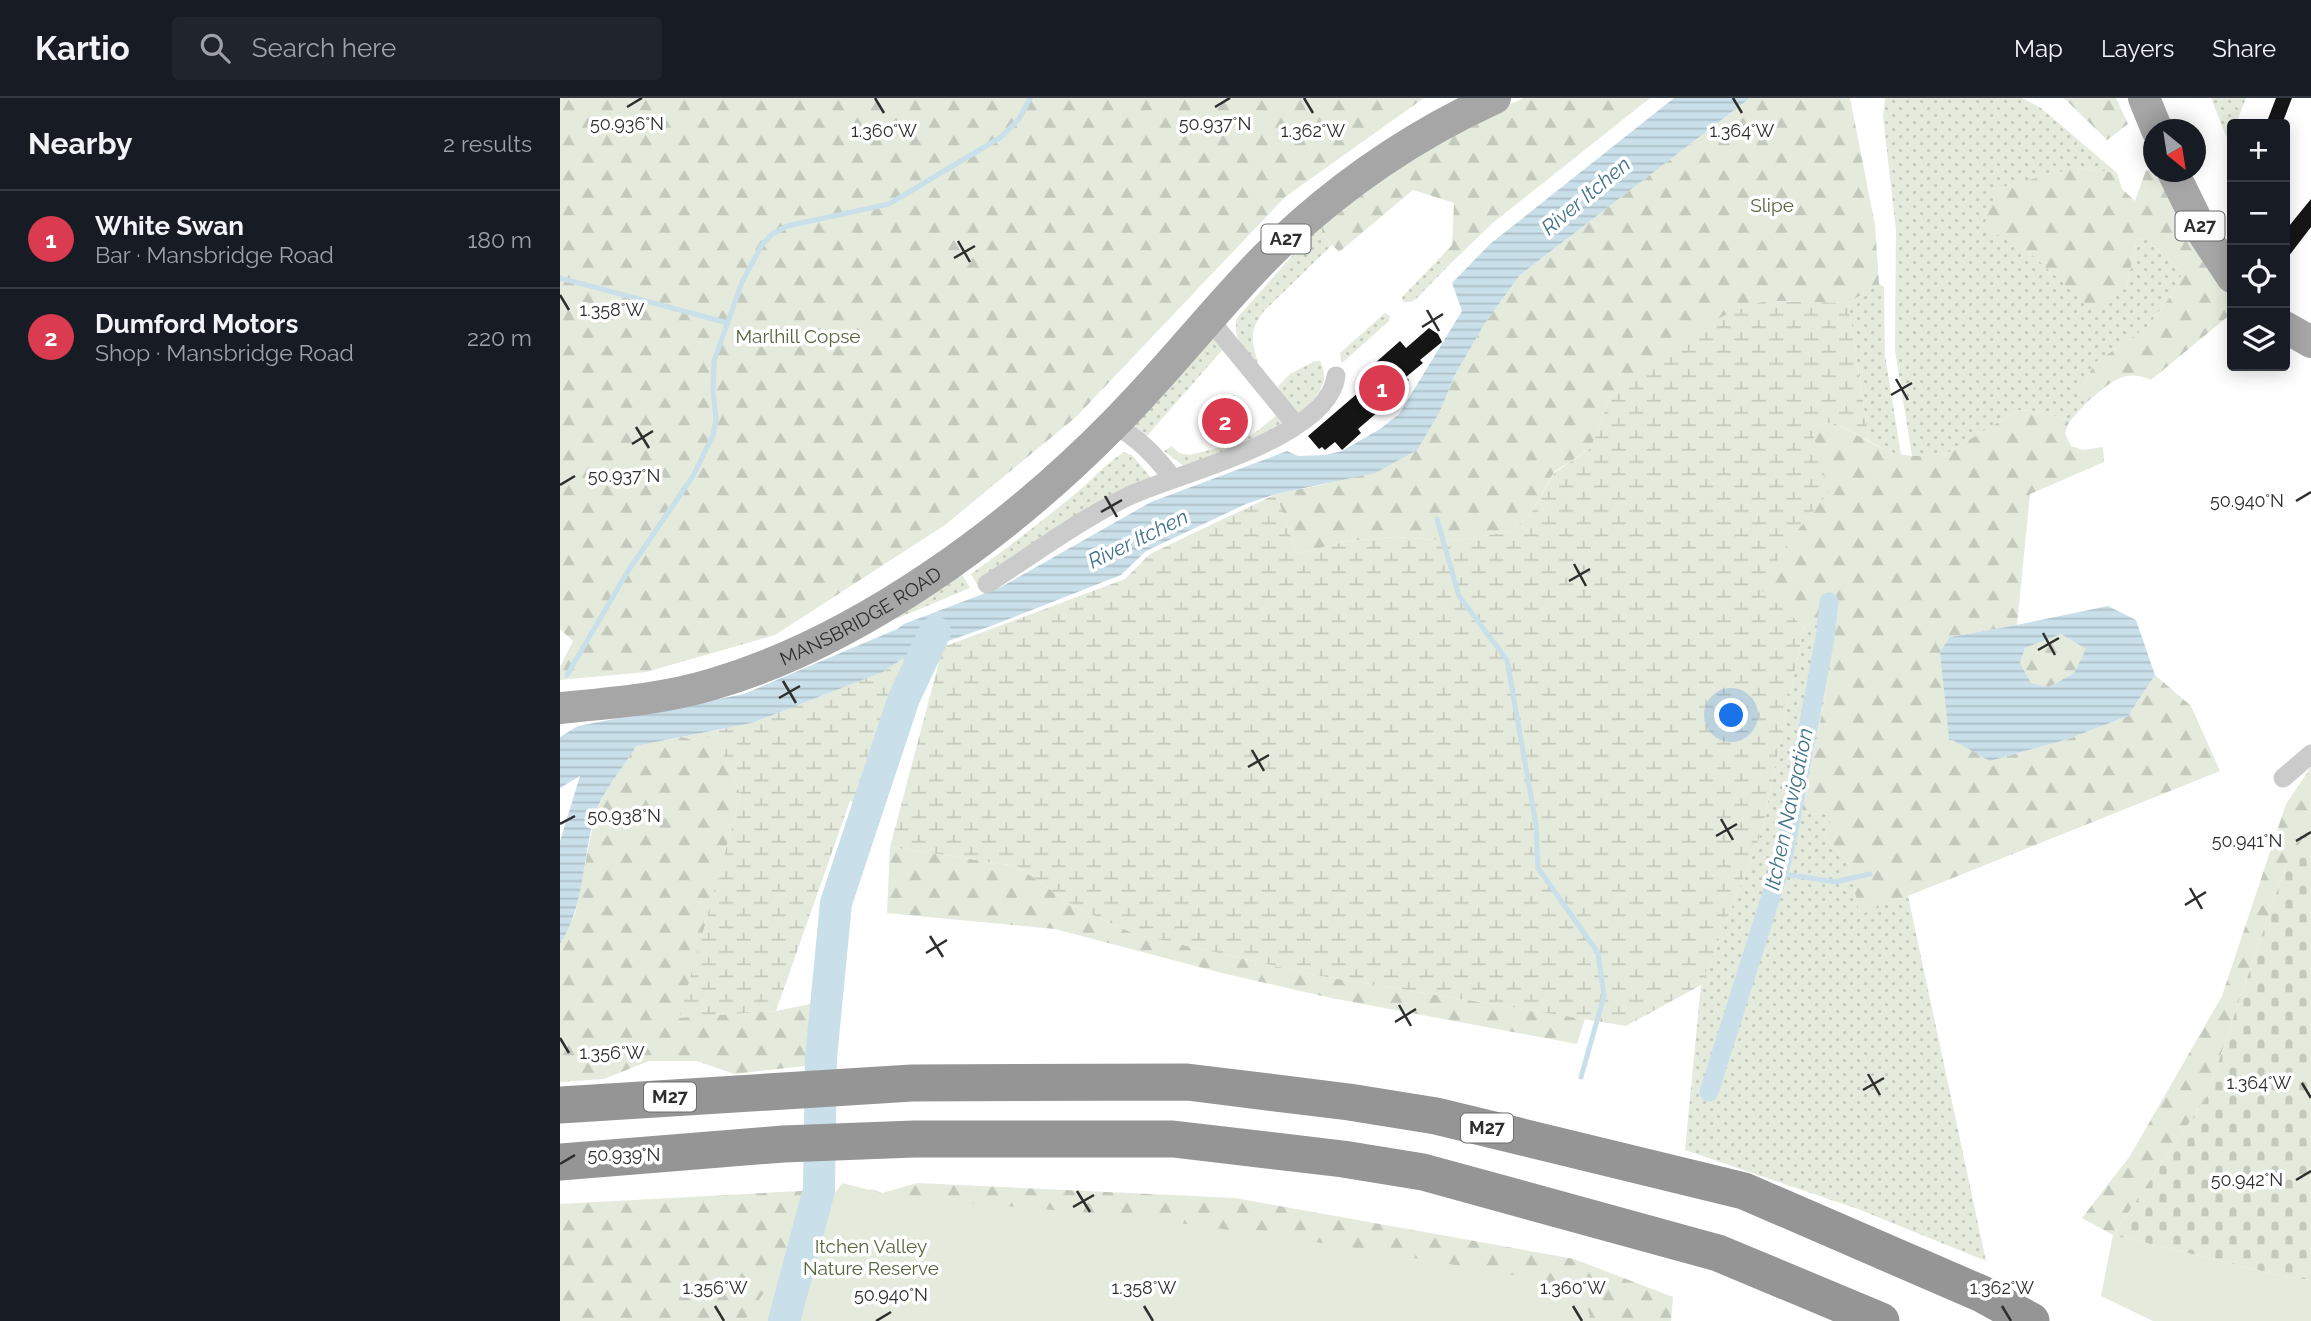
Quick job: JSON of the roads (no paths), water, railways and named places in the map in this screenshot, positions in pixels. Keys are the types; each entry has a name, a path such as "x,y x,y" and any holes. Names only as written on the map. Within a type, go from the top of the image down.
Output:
{"highway":[{"name":"M27","path":"560,1105 780,1089 912,1083 1186,1082 1436,1116 1744,1191 1982,1294 2031,1321"},
{"path":"560,1162 783,1144 914,1139 1173,1139 1343,1159 1423,1172 1718,1253 1881,1321"}],"main road":[{"name":"MANSBRIDGE ROAD","path":"560,708 627,701 711,685 760,669 802,652 909,590 990,535 1059,476 1114,424 1264,260 1305,220 1349,184 1469,110 1495,98"},
{"name":"A27","path":"2178,182 2203,233 2227,269"},
{"path":"2290,330 2311,342"}],"street":[{"path":"1210,320 1296,425"},
{"path":"987,584 1095,515 1130,496 1265,444 1319,407 1330,395 1336,376"},
{"path":"1114,424 1153,453 1173,479"},
{"path":"2283,778 2311,754"}],"water":[{"name":"River Itchen","path":"1674,98 1750,98 1520,275 1485,323 1417,450 1375,473 1276,494 1246,504 1146,551 1121,575 908,655 883,672 752,723 636,746 608,788 595,815 579,898 560,944 560,841 580,776 560,788 560,737 578,726 744,694 904,624 1001,587 1151,502 1287,451 1298,456 1342,451 1380,429 1399,414 1462,311 1452,283 1490,244"},
{"path":"2108,606 2136,620 2155,675 2128,716 2068,739 1990,761 1949,738 1940,652 1950,637","holes":["2061,634 2086,649 2074,673 2049,687 2031,683 2020,663 2025,648"]}],"waterway":[{"path":"567,675 628,571 693,476 713,435 716,419 714,361 742,282 762,245 772,234 787,226 889,204 1001,137 1019,119 1030,98"},
{"path":"560,278 728,323"},
{"path":"1437,519 1459,596 1507,660 1536,825 1538,868 1598,953 1604,996 1581,1077"},
{"name":"Itchen Navigation","path":"1709,1092 1784,855 1825,638 1829,602"},
{"path":"784,1321 819,1190 821,1058 836,903 904,698 935,632"},
{"path":"1778,873 1835,882 1870,874"}],"place":[{"name":"White Swan","path":"1382,388"},
{"name":"Dumford Motors","path":"1225,421"}],"park label":[{"name":"Slipe","path":"1772,205"},
{"name":"Marlhill Copse","path":"798,336"},
{"name":"Itchen Valley Nature Reserve","path":"871,1257"}]}
